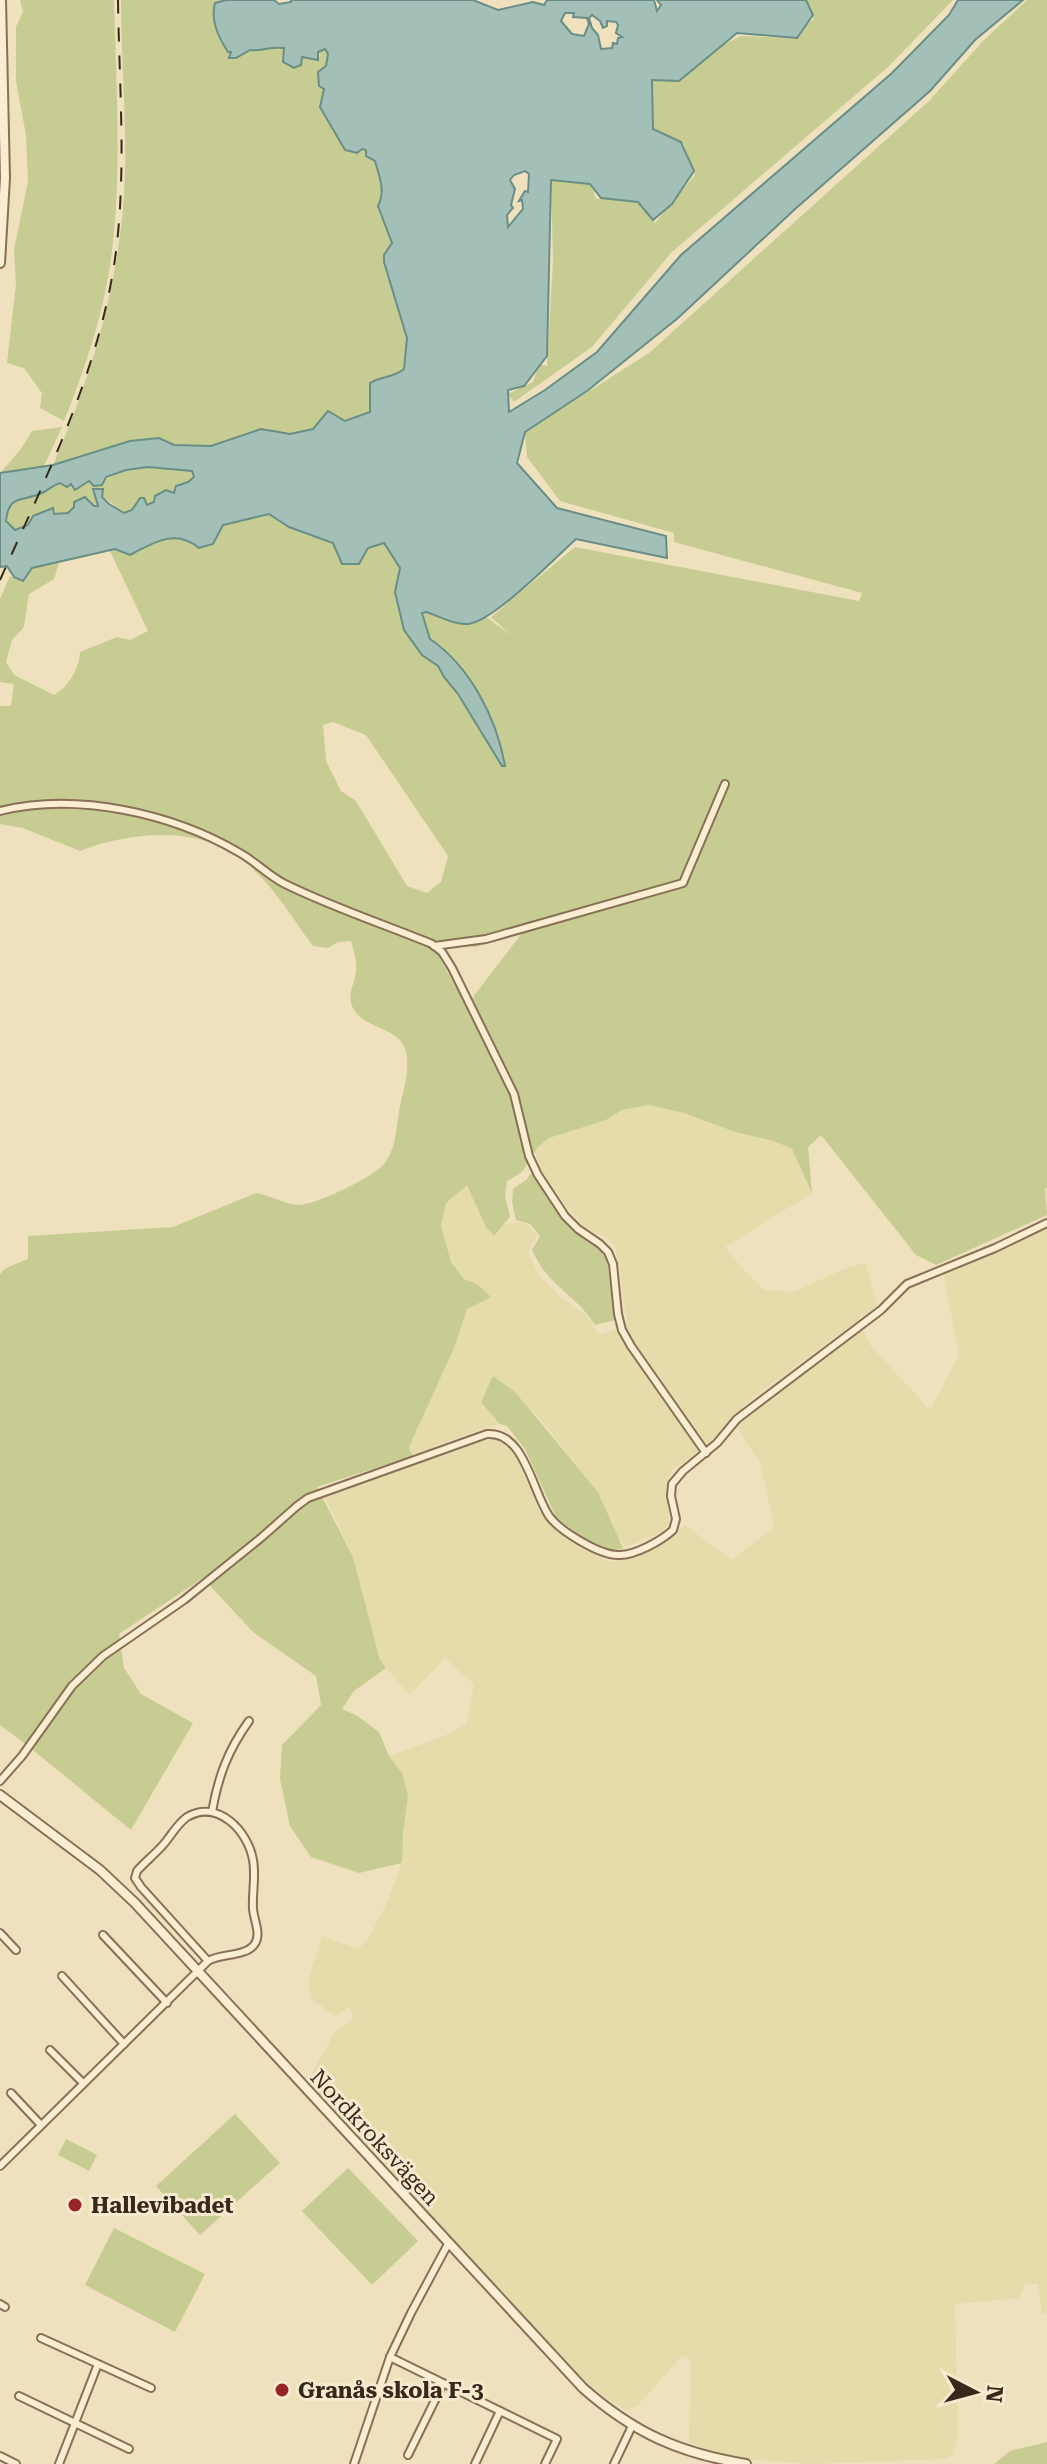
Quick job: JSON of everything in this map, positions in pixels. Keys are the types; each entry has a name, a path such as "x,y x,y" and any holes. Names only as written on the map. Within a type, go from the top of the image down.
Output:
{"street":[{"path":"0,263 5,178 1,0"},
{"path":"434,946 529,929 683,883 725,784"},
{"path":"0,811 66,803 169,820 241,853 281,882 442,952 514,1094 529,1156 538,1175 565,1216 608,1252 613,1264 622,1330 706,1453"},
{"path":"0,1781 22,1756 72,1686 103,1656 184,1600 308,1498 495,1433 506,1437 517,1449 555,1523 600,1550 619,1556 635,1552 673,1530 676,1519 672,1484 737,1419 881,1310 907,1284 1047,1223"},
{"path":"212,1812 228,1753 249,1721"},
{"name":"Nordkroksvägen","path":"0,1795 112,1881 583,2388 632,2426 663,2443 708,2457 746,2464"},
{"path":"1,2164 208,1961 215,1956 248,1950 256,1942 253,1856 244,1835 235,1825 226,1817 212,1812 198,1813 179,1824 135,1875 141,1887 208,1961"},
{"path":"0,1933 16,1950"},
{"path":"103,1935 167,2003"},
{"path":"62,1976 124,2044"},
{"path":"50,2050 83,2083"},
{"path":"11,2093 40,2124"},
{"path":"354,2464 390,2357 448,2244"},
{"path":"41,2338 151,2388"},
{"path":"390,2357 557,2439 545,2464"},
{"path":"59,2464 98,2364"},
{"path":"408,2455 443,2384"},
{"path":"19,2396 129,2449"},
{"path":"475,2464 500,2411"},
{"path":"614,2464 632,2426"},
{"path":"0,2456 16,2464"}],"shaded area":[{"path":"649,1105 684,1113 734,1132 774,1141 793,1150 812,1193 725,1247 764,1290 794,1292 844,1269 866,1263 877,1306 752,1398 699,1453 673,1469 666,1484 669,1524 663,1531 626,1547 618,1537 598,1492 516,1393 482,1402 500,1424 414,1454 409,1447 454,1348 467,1308 477,1302 477,1284 464,1279 451,1262 441,1226 446,1203 467,1184 486,1227 494,1235 505,1225 515,1222 527,1224 537,1235 528,1251 538,1274 561,1297 587,1316 599,1335 628,1325 616,1249 609,1239 585,1227 568,1209 542,1172 536,1154 538,1147 549,1138 606,1120 622,1110"},
{"path":"1047,1225 1047,2313 1042,2313 1038,2284 1026,2284 1018,2298 955,2304 958,2437 953,2455 945,2459 807,2464 745,2459 713,2452 689,2442 691,2364 688,2356 681,2357 638,2405 626,2411 587,2384 307,2082 335,2032 354,2017 349,2006 336,2016 311,1999 308,1981 322,1936 359,1949 386,1905 402,1863 402,1774 389,1756 442,1737 467,1724 474,1684 445,1658 409,1695 380,1660 353,1557 325,1497 499,1436 516,1454 539,1511 558,1532 579,1548 610,1562 621,1560 643,1552 685,1525 731,1560 774,1528 761,1464 736,1427 862,1329 870,1345 930,1410 959,1355 943,1271 998,1251"}],"green space":[{"path":"20,0 114,0 118,157 112,251 94,338 64,421 40,408 42,393 24,368 7,363 16,284 14,250 28,181 26,135 16,81 16,27 23,12"},
{"path":"121,0 226,0 215,3 216,31 221,42 236,58 250,50 285,48 285,52 300,62 305,56 318,60 318,52 325,49 328,58 324,69 319,70 324,88 320,107 345,149 370,153 378,166 381,184 378,206 392,243 384,255 385,267 407,338 404,369 394,377 379,378 370,412 290,434 261,429 211,446 174,445 159,438 53,465 89,371 107,307 119,241 125,156"},
{"path":"806,0 953,0 888,67 671,253 592,347 514,402 508,394 533,382 539,364 547,366 553,261 551,180 591,184 596,199 635,198 655,223 695,175 684,144 653,130 652,79 741,36 790,38 814,19"},
{"path":"1027,0 1047,0 1047,1215 936,1265 916,1255 821,1135 808,1147 812,1193 792,1149 684,1113 649,1105 622,1110 606,1120 549,1138 538,1147 522,1172 507,1181 505,1196 510,1217 494,1236 486,1227 467,1185 446,1203 441,1226 451,1262 464,1279 477,1284 491,1297 467,1309 454,1348 409,1447 413,1456 317,1487 353,1557 380,1660 386,1668 354,1691 342,1709 379,1732 389,1756 402,1773 408,1796 402,1863 359,1873 311,1857 290,1826 280,1779 282,1745 321,1705 316,1676 253,1632 203,1578 119,1634 124,1668 141,1694 193,1723 131,1830 0,1725 0,1274 6,1268 28,1259 28,1236 173,1227 256,1193 296,1205 328,1196 356,1183 378,1170 391,1151 407,1060 399,1039 363,1019 352,1006 351,992 356,967 351,941 338,942 328,948 313,946 269,886 249,865 220,846 181,836 160,835 118,840 80,851 23,828 0,824 0,706 11,706 14,684 0,682 0,599 10,576 23,581 31,568 59,563 54,579 29,594 24,627 12,640 6,662 14,675 54,695 72,676 80,652 117,637 130,640 148,631 110,551 115,549 130,555 162,539 180,538 193,543 213,544 223,525 269,514 289,527 333,543 338,553 384,543 400,568 395,592 422,655 438,665 502,766 498,738 486,707 460,665 427,635 423,612 467,624 485,616 512,636 491,617 575,547 859,601 862,593 674,542 674,533 560,501 527,457 525,432 649,353 929,101 983,41","holes":["333,722 366,735 448,856 441,882 427,893 407,886 356,801 341,791 326,761 323,725","522,933 467,1005 466,1005 435,950 450,944 476,947"]},
{"path":"62,427 44,466 0,473 32,431"},
{"path":"148,467 193,471 194,477 176,486 174,494 169,491 155,502 124,513 102,496 102,490 94,489 98,506 94,506 89,499 68,513 54,514 52,508 33,516 28,525 15,530 6,521 11,505 19,499 37,495 60,483 66,487 71,484 75,490 89,480 95,484 126,470"},
{"path":"534,1169 565,1219 603,1251 615,1320 595,1325 546,1273 532,1250 540,1236 530,1224 516,1220 512,1202 513,1189 526,1180"},
{"path":"493,1376 516,1393 598,1492 623,1548 612,1551 600,1547 556,1517 525,1449 507,1426 500,1424 481,1402"},
{"path":"235,2114 280,2163 200,2235 156,2186"},
{"path":"66,2139 97,2155 89,2171 58,2155"},
{"path":"348,2168 418,2241 372,2285 302,2211"},
{"path":"114,2228 205,2274 175,2332 85,2285"},
{"path":"1047,2442 1047,2464 994,2464 1010,2451"}],"water":[{"path":"226,0 274,0 279,4 291,0 473,0 498,10 533,2 544,5 547,0 654,0 657,11 661,5 657,0 806,0 813,15 797,38 737,33 679,81 652,80 653,129 681,142 694,171 672,204 653,220 638,202 601,198 590,184 551,180 547,356 524,386 508,390 509,412 597,352 681,255 892,73 949,15 958,0 1023,0 975,40 930,91 794,210 678,318 587,391 525,432 517,463 557,508 666,536 667,558 576,539 508,601 479,621 463,624 422,613 430,639 457,664 480,695 496,730 505,766 502,766 438,666 422,655 404,630 395,592 400,568 384,543 368,548 359,564 342,564 333,543 289,527 269,514 223,525 213,544 199,548 173,538 130,555 115,549 32,568 23,581 14,577 7,566 0,567 0,473 53,465 130,441 159,438 174,445 211,446 261,429 290,434 313,429 328,411 345,421 370,412 370,383 404,369 407,338 384,262 384,255 392,243 378,206 382,189 380,178 375,161 366,156 366,150 357,153 345,150 320,107 324,89 319,86 318,72 326,66 328,54 325,49 318,52 318,60 302,57 301,65 294,68 283,62 284,48 250,50 236,58 229,58 231,52 228,52 216,29 215,3","holes":["565,13 574,13 573,17 587,18 589,24 584,36 572,34 561,21","592,15 603,28 607,26 607,21 616,22 616,33 622,37 618,38 617,44 601,49 589,18","525,171 529,174 528,192 525,191 519,201 522,200 523,209 508,227 507,215 513,208 515,189 510,180","148,467 192,471 194,477 176,486 174,493 166,490 155,496 154,502 147,505 144,498 140,498 132,510 124,513 102,497 103,489 93,489 98,506 85,497 74,502 68,513 54,514 53,508 33,516 28,525 15,530 6,521 14,502 60,483 67,487 71,484 75,490 89,481 94,486 102,485 106,477"]}],"railway":[{"path":"0,580 72,416 100,330 110,287 121,182 118,0"}],"place":[{"name":"Hallevibadet","path":"75,2205"},
{"name":"Granås skola F-3","path":"282,2390"}]}
